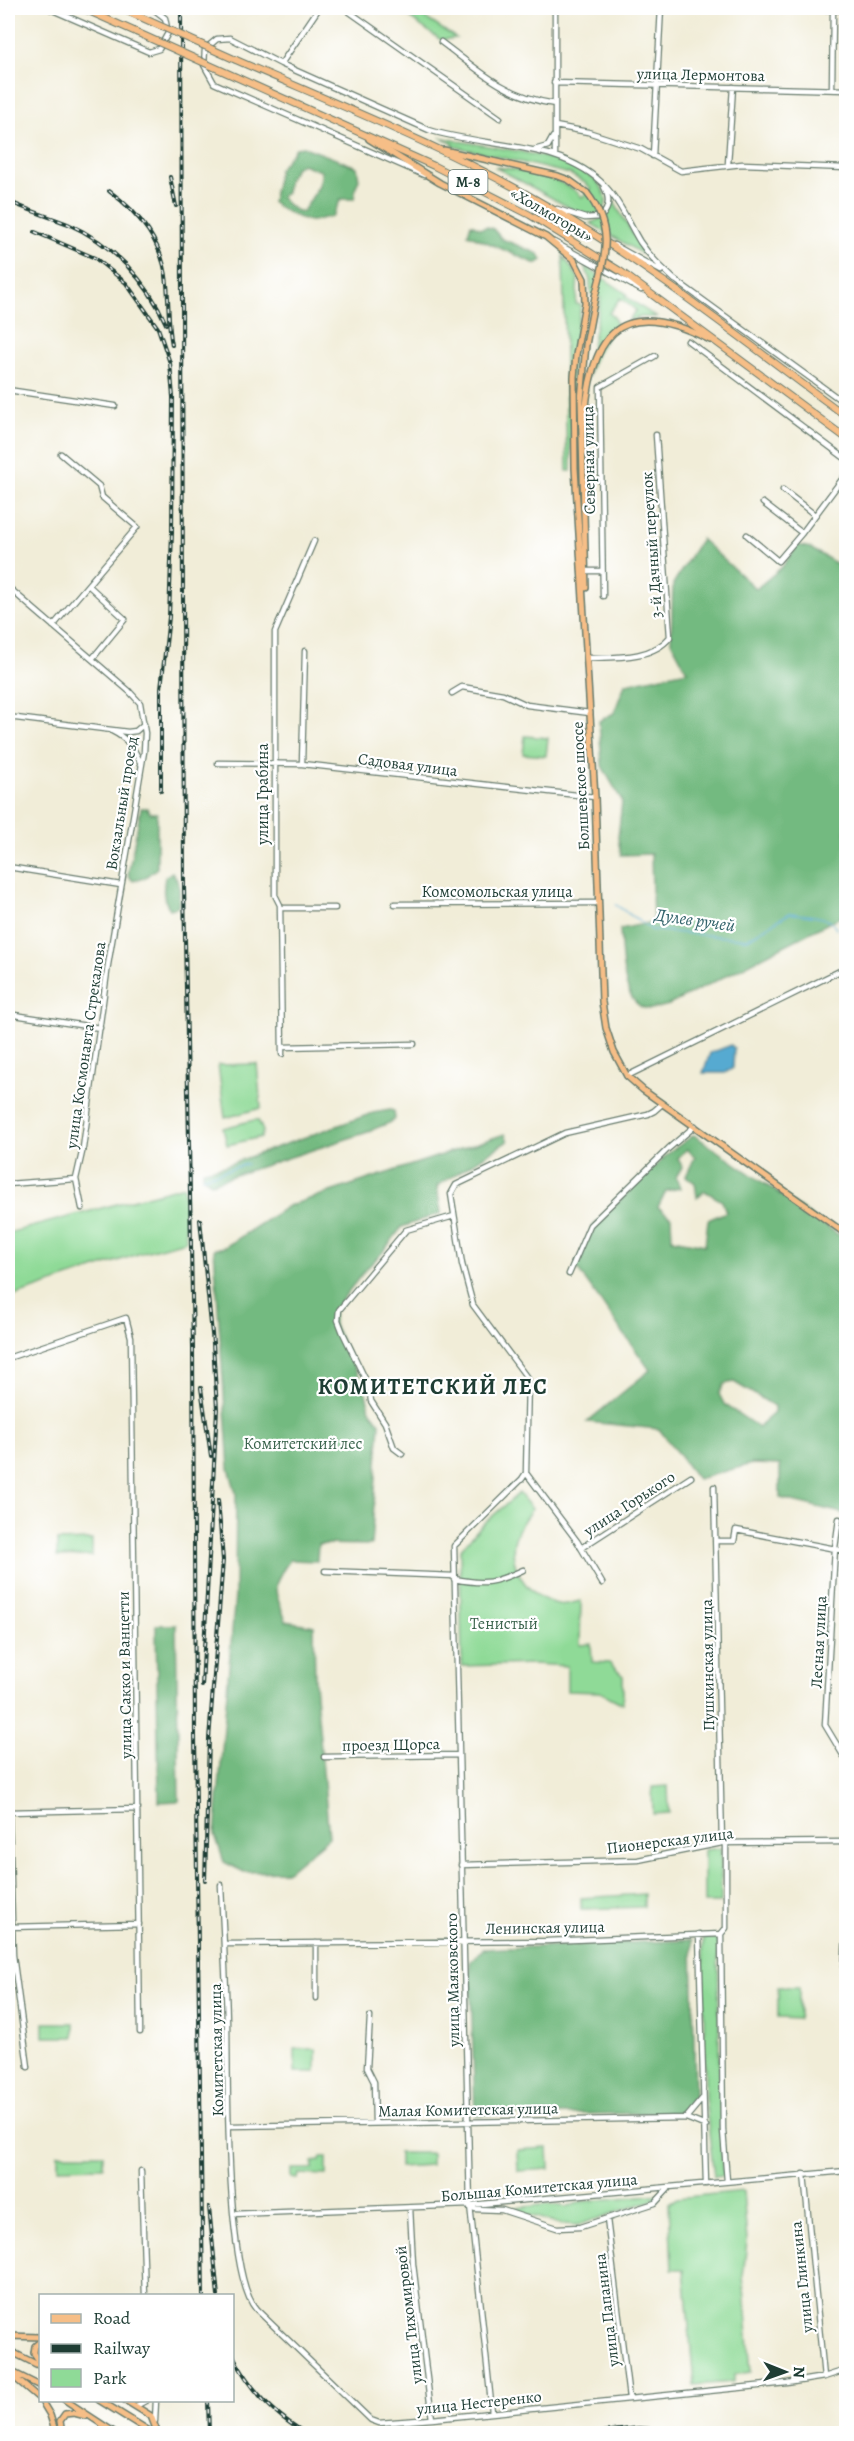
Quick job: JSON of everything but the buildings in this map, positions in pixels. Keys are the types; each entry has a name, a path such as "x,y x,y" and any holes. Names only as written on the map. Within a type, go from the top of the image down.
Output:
{"highway":[{"name":"«Холмогоры»","path":"82,8 468,182 530,215 620,271 846,438"},
{"name":"«Холмогоры»","path":"120,8 432,147 547,206 602,238 648,270 846,416"}],"main road":[{"name":"Болшевское шоссе","path":"360,134 440,183 546,237 574,260 582,273 585,303 576,355 574,422 577,514 595,798 602,1002 606,1028 614,1052 627,1076 662,1104 846,1234"},
{"path":"432,147 569,180 587,193 600,212 606,235 605,255 595,297 583,372 587,571 585,614"},
{"path":"583,458 585,417 591,378 602,346 614,333 633,322 657,320 692,331 728,349"},
{"path":"8,2336 39,2339"},
{"path":"39,2340 34,2353 39,2362"},
{"path":"8,2352 39,2364"},
{"path":"8,2352 10,2359 8,2363"},
{"path":"8,2371 39,2386"},
{"path":"8,2371 39,2398"},
{"path":"42,2402 50,2415 56,2433"},
{"path":"68,2402 117,2433"},
{"path":"102,2402 156,2433"},
{"path":"129,2402 154,2421 156,2433"},
{"path":"62,2433 60,2421 68,2413 93,2418"}],"street":[{"path":"48,8 148,52 159,49 168,33 165,18 152,8"},
{"path":"281,64 319,8"},
{"path":"344,8 500,118"},
{"path":"555,8 555,155"},
{"path":"653,156 661,8"},
{"path":"730,8 846,10"},
{"path":"832,89 833,10"},
{"path":"440,183 223,88 214,83 207,72 204,54 211,42 230,38 281,64 429,130 451,137 555,155 579,166 599,180 612,194 651,258 675,280"},
{"path":"441,42 508,92 535,101 555,104"},
{"name":"улица Лермонтова","path":"554,83 846,90"},
{"path":"728,164 733,87"},
{"path":"528,150 548,146 553,140 555,127"},
{"path":"555,127 610,138 641,149 681,171 728,164 846,168"},
{"path":"547,206 585,218 601,217 607,209 608,200 599,180"},
{"path":"546,237 655,297"},
{"path":"602,238 638,256 675,280 846,404"},
{"path":"688,341 846,459"},
{"name":"Северная улица","path":"603,596 600,387 655,356"},
{"path":"8,390 115,406"},
{"name":"3-й Дачный переулок","path":"587,658 625,657 645,652 666,642 670,637 656,435"},
{"path":"53,626 137,527 102,497 99,486 61,454"},
{"path":"747,535 778,561 846,474"},
{"path":"783,489 815,515"},
{"path":"763,503 802,533"},
{"name":"улица Грабина","path":"282,1054 280,908 275,894 275,632 314,541"},
{"path":"587,571 602,571"},
{"path":"8,587 92,659 126,619 88,585"},
{"path":"302,764 305,651"},
{"name":"Вокзальный проезд","path":"92,659 140,703 144,724 144,752 121,885"},
{"path":"452,693 462,687 503,694 527,705 590,713"},
{"path":"8,717 128,732 144,724"},
{"path":"107,728 125,737 135,750 141,764"},
{"path":"135,750 144,752"},
{"name":"Садовая улица","path":"218,763 302,764 595,798"},
{"path":"8,867 121,885"},
{"name":"улица Космонавта Стрекалова","path":"82,1208 76,1179 83,1148 121,885"},
{"name":"Комсомольская улица","path":"395,903 598,903"},
{"path":"280,908 335,908"},
{"path":"627,1076 846,968"},
{"path":"8,1014 100,1028"},
{"path":"283,1047 414,1044"},
{"path":"602,1583 581,1548 526,1473 528,1379 473,1305 462,1264 451,1194 456,1185 565,1133 648,1114 662,1104"},
{"path":"569,1274 590,1225 669,1148 695,1126"},
{"path":"8,1184 76,1179"},
{"path":"402,1454 392,1445 385,1423 371,1401 369,1387 338,1320 339,1310 406,1230 454,1216"},
{"name":"улица Сакко и Ванцетти","path":"8,1358 126,1318 131,1337 140,2032"},
{"name":"улица Маяковского","path":"492,2412 470,2205 454,1545 526,1473"},
{"name":"улица Горького","path":"581,1548 690,1477"},
{"name":"Пушкинская улица","path":"714,1487 726,1928 721,1934 723,2130 727,2181"},
{"name":"Лесная улица","path":"839,1519 835,1548 825,1725 846,1760"},
{"path":"716,1541 734,1541 736,1530 846,1551"},
{"path":"325,1570 454,1577 476,1583 494,1582 523,1570"},
{"name":"проезд Щорса","path":"324,1757 458,1755"},
{"path":"28,2067 10,1927 8,1812 138,1809"},
{"name":"Пионерская улица","path":"461,1865 638,1860 724,1844 846,1842"},
{"name":"Комитетская улица","path":"221,1885 225,1944 233,2214"},
{"path":"10,1927 139,1924"},
{"path":"846,1931 842,2012 846,2025"},
{"path":"699,1934 706,2184"},
{"name":"Ленинская улица","path":"225,1944 547,1941 721,1934"},
{"path":"316,1943 316,1998"},
{"path":"370,2017 367,2068 374,2082 375,2123"},
{"path":"686,2118 702,2099"},
{"name":"Малая Комитетская улица","path":"230,2126 686,2118 706,2126"},
{"path":"141,2171 145,2294"},
{"name":"Большая Комитетская улица","path":"233,2214 501,2203 577,2194 668,2189 727,2181 846,2171"},
{"name":"улица Глинкина","path":"804,2174 824,2377"},
{"path":"470,2205 475,2210 502,2211 558,2228 580,2227 655,2203 668,2189"},
{"path":"501,2203 502,2211"},
{"name":"улица Тихомировой","path":"410,2208 413,2264 432,2420"},
{"name":"улица Нестеренко","path":"233,2214 243,2284 248,2301 371,2420 379,2423 432,2420 824,2377 846,2370"},
{"name":"улица Папанина","path":"607,2219 629,2398"},
{"path":"136,2406 143,2402"},
{"path":"154,2421 156,2402"}],"green space":[{"path":"409,8 456,38 441,40 411,19"},
{"path":"440,137 534,154 583,171 599,184 606,199 605,208 594,216 581,214 495,167 529,172 554,180 574,190 582,197 591,189 570,174 453,146 454,144"},
{"path":"304,147 357,167 359,180 354,199 341,199 332,217 308,221 272,202 279,169 296,148","holes":["302,164 321,171 318,187 303,212 290,207 281,197 286,192 289,178 296,167"]},
{"path":"612,199 643,251 642,254 590,223 605,216"},
{"path":"471,224 480,228 493,229 502,239 539,254 542,260 536,264 468,234"},
{"path":"563,256 578,277 576,304 581,305 572,357 571,471 567,471"},
{"path":"585,266 656,317 641,317 628,321 636,310 620,298 609,313 614,317 617,326 599,350 588,378 601,298 591,294 590,280"},
{"path":"701,539 756,589 782,567 798,545 810,548 846,569 846,914 669,1005 650,1009 640,1006 628,989 622,963 620,929 653,922 651,854 621,855 618,838 622,801 602,766 599,721 614,713 625,684 687,671 671,641 673,584"},
{"path":"525,736 548,738 546,756 523,754"},
{"path":"141,808 147,808 150,813 157,813 157,868 144,878 133,881 128,875"},
{"path":"172,872 178,884 179,897 178,907 170,909 164,897 164,890 165,877"},
{"path":"257,1064 261,1108 225,1118 218,1065"},
{"path":"394,1111 395,1119 371,1131 211,1183 203,1176 203,1170 224,1166 373,1113"},
{"path":"258,1120 263,1131 261,1137 227,1145 223,1128"},
{"name":"Комитетский лес","path":"505,1134 508,1141 437,1186 441,1213 402,1227 334,1310 334,1325 365,1389 370,1410 380,1423 371,1545 318,1544 317,1561 290,1560 279,1577 276,1589 286,1621 314,1626 315,1683 329,1837 288,1871 244,1872 224,1862 215,1835 235,1595 236,1493 229,1468 214,1249 225,1247 288,1206"},
{"name":"Комитетский лес","path":"694,1135 846,1240 846,1514 780,1498 780,1465 752,1464 697,1479 659,1429 587,1422 650,1370 576,1267 592,1227 671,1151","holes":["687,1149 695,1157 686,1176 695,1183 697,1197 705,1191 722,1201 726,1212 708,1220 705,1245 672,1239 671,1217 658,1207 666,1191 680,1188 676,1177 682,1167 678,1158","734,1382 774,1406 774,1413 758,1427 724,1404 719,1394 724,1384"]},
{"path":"184,1186 186,1241 144,1252 8,1298 8,1233"},
{"name":"Тенистый","path":"519,1493 532,1509 520,1526 514,1544 516,1567 521,1578 537,1595 547,1600 561,1604 581,1601 580,1645 591,1644 592,1662 609,1663 623,1676 623,1704 600,1692 567,1691 567,1666 533,1664 462,1666 460,1550 480,1527"},
{"path":"92,1540 92,1556 57,1557 57,1541"},
{"path":"156,1625 176,1625 179,1801 159,1802"},
{"path":"668,1786 669,1813 653,1814 652,1787"},
{"path":"721,1848 721,1903 704,1903 704,1850"},
{"path":"644,1894 644,1907 581,1909 581,1898"},
{"path":"703,1938 718,1938 720,2131 723,2176 714,2177 705,2097"},
{"path":"692,1940 695,2097 679,2113 475,2115 470,1962 483,1949"},
{"path":"778,1987 799,1987 799,2019 778,2018"},
{"path":"44,2023 74,2023 74,2037 44,2037"},
{"path":"295,2049 316,2049 316,2072 295,2072"},
{"path":"548,2148 549,2169 518,2171 517,2150"},
{"path":"399,2153 431,2153 431,2165 399,2167"},
{"path":"58,2154 103,2154 103,2167 58,2168"},
{"path":"321,2157 327,2157 327,2175 298,2174 297,2179 291,2178 291,2169 313,2169 313,2162 320,2161"},
{"path":"743,2191 747,2241 743,2276 751,2372 734,2375 734,2382 694,2385 684,2269 672,2269 669,2203 677,2198"},
{"path":"661,2194 653,2200 578,2225 560,2224 508,2209 549,2204 566,2207 578,2202"}],"water":[{"path":"731,1045 734,1048 733,1068 725,1073 703,1073 710,1053"}],"waterway":[{"name":"Дулев ручей","path":"616,905 652,930 747,939 790,913 823,918 833,924 836,929"},
{"name":"Дулев ручей","path":"844,946 846,953"},
{"path":"202,1177 247,1164"}],"railway":[{"path":"181,8 184,887 193,1348 195,1735 203,2294"},
{"path":"170,177 176,206"},
{"path":"109,191 131,209 156,243 165,270 172,345"},
{"path":"8,201 68,224 99,242 138,278 166,324"},
{"path":"35,232 95,258 126,283 158,328 170,363 173,397 172,532 169,617 161,688 161,791"},
{"path":"200,1220 213,1343 217,1409 202,1686"},
{"path":"201,1388 211,1456"},
{"path":"205,1880 209,1739 223,1560 218,1500"},
{"path":"209,2207 218,2294"},
{"path":"234,2357 254,2389 273,2410 307,2434"},
{"path":"208,2402 209,2434"},
{"path":"585,2434 639,2428 711,2434"}],"district":[{"name":"КОМИТЕТСКИЙ ЛЕС","path":"433,1386"}]}
